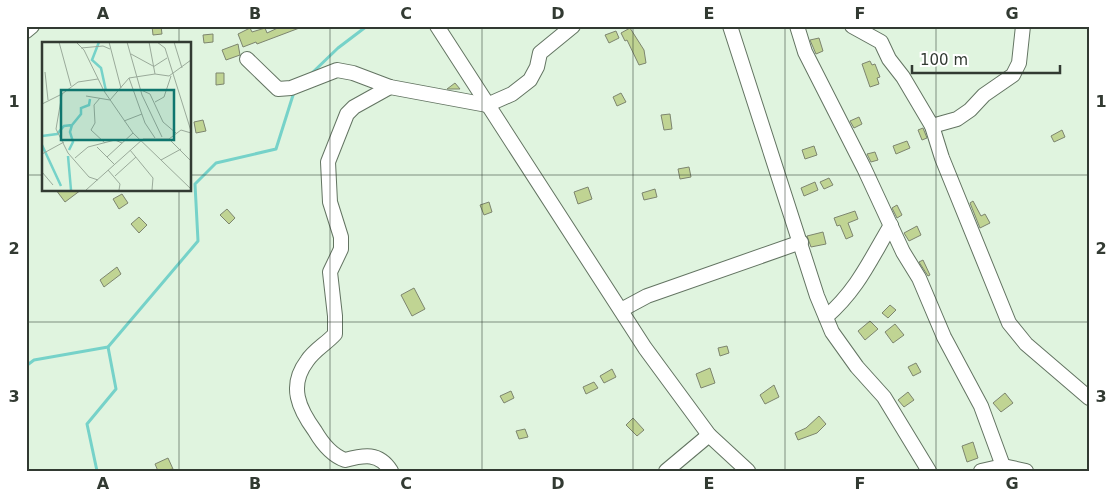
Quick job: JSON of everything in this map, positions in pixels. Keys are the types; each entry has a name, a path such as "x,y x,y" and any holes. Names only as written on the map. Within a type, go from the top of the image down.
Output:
{"street":[{"path":"26,31 32,26"},
{"path":"437,26 645,348 709,435 748,471"},
{"path":"247,59 278,89 291,88 337,70 353,72 390,87 487,105 512,94 530,80 537,67 540,53 573,26"},
{"path":"730,26 832,332 857,368 884,397 929,471"},
{"path":"797,26 805,52 919,278 944,337 981,406 1003,466"},
{"path":"852,26 881,42 889,59 903,77 932,126 942,158 1009,323 1026,344 1089,398"},
{"path":"932,126 964,115 984,95 1013,75 1019,64 1022,26"},
{"path":"390,87 354,107 347,114 332,148 328,162 329,194 342,245 330,272 336,316 334,334 307,360 297,382 297,397 301,409 310,424 332,452 345,460 369,455 376,458 391,471"},
{"path":"826,316 844,301 858,283 891,225"},
{"path":"621,310 647,296 801,242"},
{"path":"666,471 709,435"},
{"path":"981,471 1003,466 1026,471"}],"building":[{"path":"152,26 161,26 162,34 153,35"},
{"path":"282,26 302,27 257,44 256,42 243,47 238,34 250,28 252,32 265,28 267,33"},
{"path":"630,28 644,50 646,63 639,65 627,40 625,41 621,33"},
{"path":"616,31 619,38 609,43 605,35"},
{"path":"213,34 213,42 204,43 203,35"},
{"path":"819,38 823,51 816,54 810,40"},
{"path":"238,44 240,55 226,60 222,50"},
{"path":"870,61 872,65 875,64 880,77 877,78 879,84 870,87 862,64"},
{"path":"216,73 224,73 224,84 216,85"},
{"path":"455,83 460,89 447,89"},
{"path":"621,93 626,102 617,106 613,97"},
{"path":"670,114 672,129 664,130 661,115"},
{"path":"859,117 862,124 854,128 850,121"},
{"path":"203,120 206,131 196,133 194,122"},
{"path":"923,128 927,138 922,140 918,130"},
{"path":"1062,130 1065,137 1054,142 1051,136"},
{"path":"907,141 910,148 896,154 893,146"},
{"path":"814,146 817,155 805,159 802,150"},
{"path":"875,152 878,160 871,162 867,154"},
{"path":"689,167 691,177 680,179 678,169"},
{"path":"829,178 833,185 824,189 820,182"},
{"path":"815,182 818,190 804,196 801,188"},
{"path":"588,187 592,199 578,204 574,192"},
{"path":"655,189 657,197 644,200 642,193"},
{"path":"57,191 80,191 65,202"},
{"path":"122,194 128,203 119,209 113,199"},
{"path":"973,201 981,216 985,214 990,223 980,228 970,203"},
{"path":"489,202 492,212 484,215 480,205"},
{"path":"897,205 902,215 897,218 892,208"},
{"path":"227,209 235,218 229,224 220,215"},
{"path":"855,211 858,219 848,223 853,236 846,239 840,225 837,226 834,218"},
{"path":"139,217 147,225 139,233 131,224"},
{"path":"917,226 921,235 909,241 904,233"},
{"path":"823,232 826,244 811,247 807,236"},
{"path":"923,260 930,275 928,276 919,262"},
{"path":"117,267 121,274 104,287 100,280"},
{"path":"414,288 425,309 412,316 401,295"},
{"path":"890,305 896,310 888,318 882,313"},
{"path":"870,321 878,329 865,340 858,331"},
{"path":"895,324 904,335 893,343 885,332"},
{"path":"727,346 729,353 720,356 718,348"},
{"path":"916,363 921,372 913,376 908,367"},
{"path":"710,368 715,383 701,388 696,374"},
{"path":"612,369 616,377 604,383 600,376"},
{"path":"594,382 598,388 586,394 583,387"},
{"path":"774,385 779,397 765,404 760,395"},
{"path":"511,391 514,398 504,403 500,396"},
{"path":"908,392 914,400 904,407 898,400"},
{"path":"1005,393 1013,403 1001,412 993,403"},
{"path":"819,416 826,424 817,433 798,440 795,433 806,428"},
{"path":"633,418 644,430 637,436 626,425"},
{"path":"525,429 528,437 519,439 516,431"},
{"path":"973,442 978,458 967,462 962,446"},
{"path":"168,458 173,469 158,471 155,464"}],"waterway":[{"path":"312,73 338,48 367,26"},
{"path":"26,366 34,360 108,347 198,241 195,184 216,163 276,149 294,92"},
{"path":"97,471 87,424 116,389 108,347"}]}
